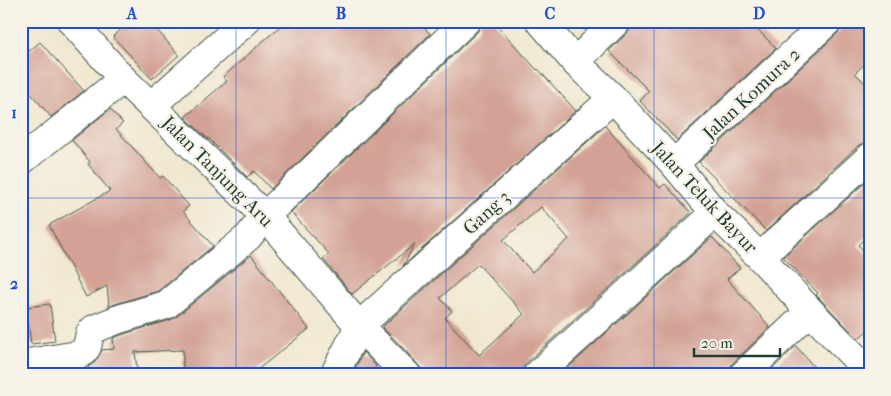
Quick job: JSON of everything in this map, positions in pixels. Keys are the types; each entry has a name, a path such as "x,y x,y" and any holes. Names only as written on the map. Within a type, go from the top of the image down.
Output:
{"street":[{"name":"Jalan Tanjung Aru","path":"71,21 123,79 266,216 359,326 406,375"},
{"path":"151,106 246,21"},
{"path":"21,364 78,355 87,347 90,333 94,329 166,304 248,237 266,216 466,21"},
{"name":"Jalan Teluk Bayur","path":"540,21 575,62 613,98 674,164 715,213 760,257 810,312 868,366"},
{"path":"575,62 617,21"},
{"name":"Jalan Komura 2","path":"674,164 828,21"},
{"path":"21,161 123,79"},
{"name":"Gang 3","path":"359,326 613,98"},
{"path":"760,257 870,157"},
{"path":"537,375 715,213"},
{"path":"743,375 810,312"},
{"path":"334,375 359,326"}],"building":[{"path":"130,21 149,21 179,55 152,79 113,37"},
{"path":"286,21 419,21 430,34 271,189 254,171 247,177 185,117 227,81 223,77"},
{"path":"481,21 493,21 576,111 403,266 415,244 352,294 323,259 329,254 291,212 477,32 481,26"},
{"path":"580,21 594,21 587,28"},
{"path":"632,21 749,21 776,48 677,140 640,101 649,91 609,51 628,32 632,26"},
{"path":"843,21 870,21 870,59 855,73 870,88 870,142 859,145 766,231 699,162 839,32 843,26"},
{"path":"40,42 84,91 51,117 21,82 21,58"},
{"path":"110,109 123,123 116,129 160,178 163,176 189,206 183,211 213,246 158,291 109,306 107,286 86,297 49,225 110,191 88,164 90,162 72,140"},
{"path":"605,126 660,188 665,184 691,213 526,363 522,370 522,375 427,375 382,327","holes":["541,207 569,239 532,272 503,240","478,264 524,314 479,355 445,318 452,311 440,298"]},
{"path":"870,178 870,233 858,245 870,257 870,328 858,339 816,295 818,293 783,257"},
{"path":"712,237 740,268 727,279 770,327 732,364 728,370 728,375 560,375"},
{"path":"251,255 309,329 257,370 255,375 222,375 223,371 183,373 183,350 135,352 137,370 89,375 88,367 95,362 102,350 114,349 113,338 176,317"},
{"path":"50,304 55,341 31,344 26,307"},
{"path":"796,346 821,375 766,375"},
{"path":"363,352 376,366 371,375 352,375"}]}
